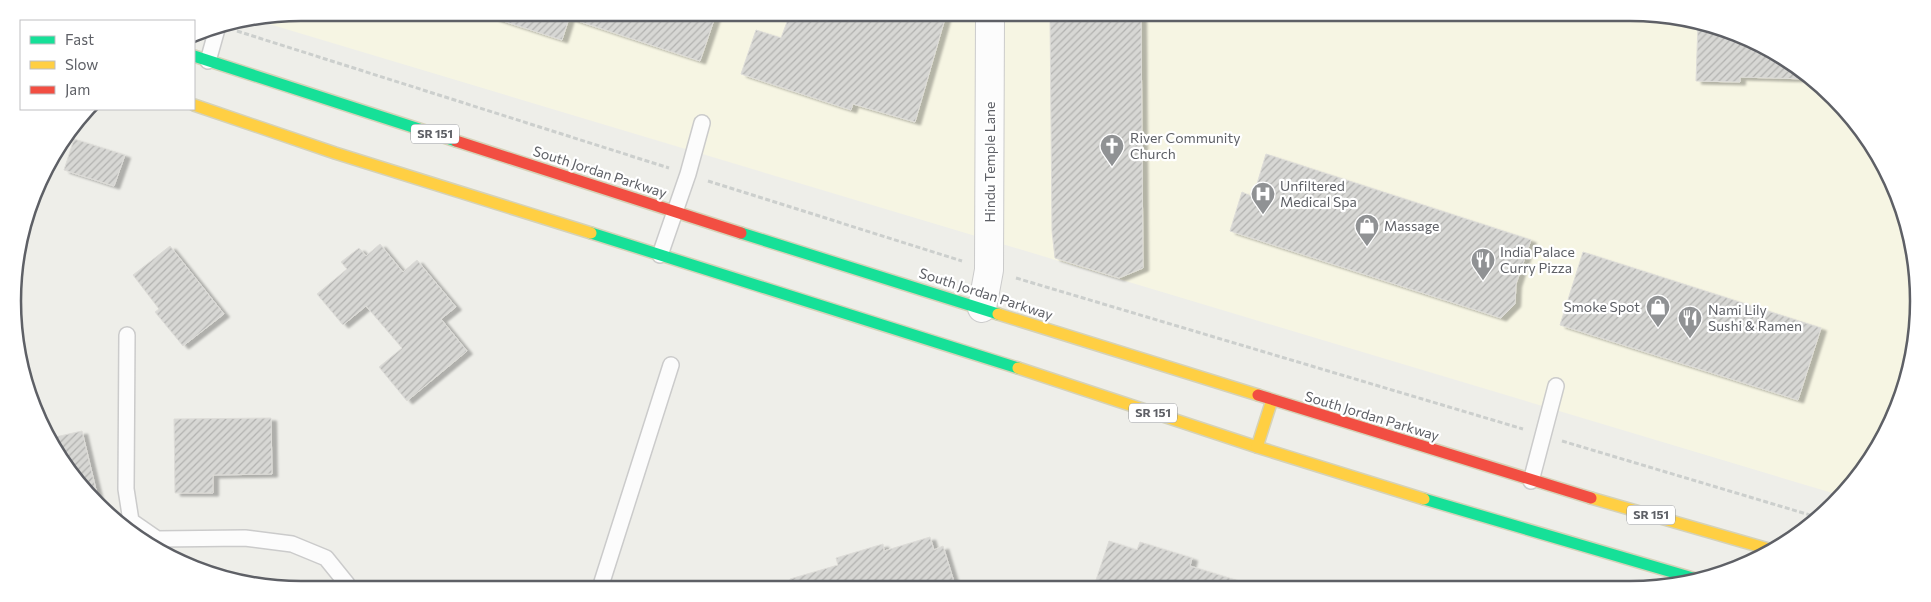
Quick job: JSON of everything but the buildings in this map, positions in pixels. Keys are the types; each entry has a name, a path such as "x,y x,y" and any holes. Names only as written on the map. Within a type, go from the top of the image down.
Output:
{"main road":[{"name":"South Jordan Parkway","path":"201,58 676,213 1272,400 1531,481 1762,547"},
{"name":"SR 151","path":"195,105 335,153 962,350 1257,447 1516,527 1683,575"},
{"path":"1257,447 1272,400"}],"street":[{"name":"Hindu Temple Lane","path":"982,308 989,270 990,21"}],"lane":[{"path":"201,58 214,35"},
{"path":"660,255 676,213 702,123"},
{"path":"127,335 126,489 131,521 157,539 245,538 292,544 326,558 345,581"},
{"path":"602,581 671,365"},
{"path":"1531,481 1556,386"}],"path":[{"path":"235,30 989,270 1810,515"}],"shaded area":[{"path":"301,21 1630,21 1685,27 1720,36 1754,50 1785,68 1828,103 1852,131 1872,161 1895,211 1900,229 1907,264 1910,301 1907,338 1900,373 1881,425 1863,456 1833,493 268,24"}],"traffic: fast":[{"path":"195,56 456,141"},
{"path":"591,233 1018,368"},
{"path":"741,233 998,314"},
{"path":"1424,499 1683,575"}],"traffic: slow":[{"path":"195,105 335,153 591,233"},
{"path":"998,314 1258,395"},
{"path":"1018,368 1257,447 1424,499"},
{"path":"1257,447 1272,400"},
{"path":"1591,498 1762,547"}],"traffic: jam":[{"path":"456,141 741,233"},
{"path":"1258,395 1591,498"}],"place":[{"name":"River Community Church","path":"1112,167"},
{"name":"Unfiltered Medical Spa","path":"1263,215"},
{"name":"Massage","path":"1367,247"},
{"name":"India Palace Curry Pizza","path":"1483,281"},
{"name":"Smoke Spot","path":"1658,328"},
{"name":"Nami Lily Sushi & Ramen","path":"1690,339"}]}
